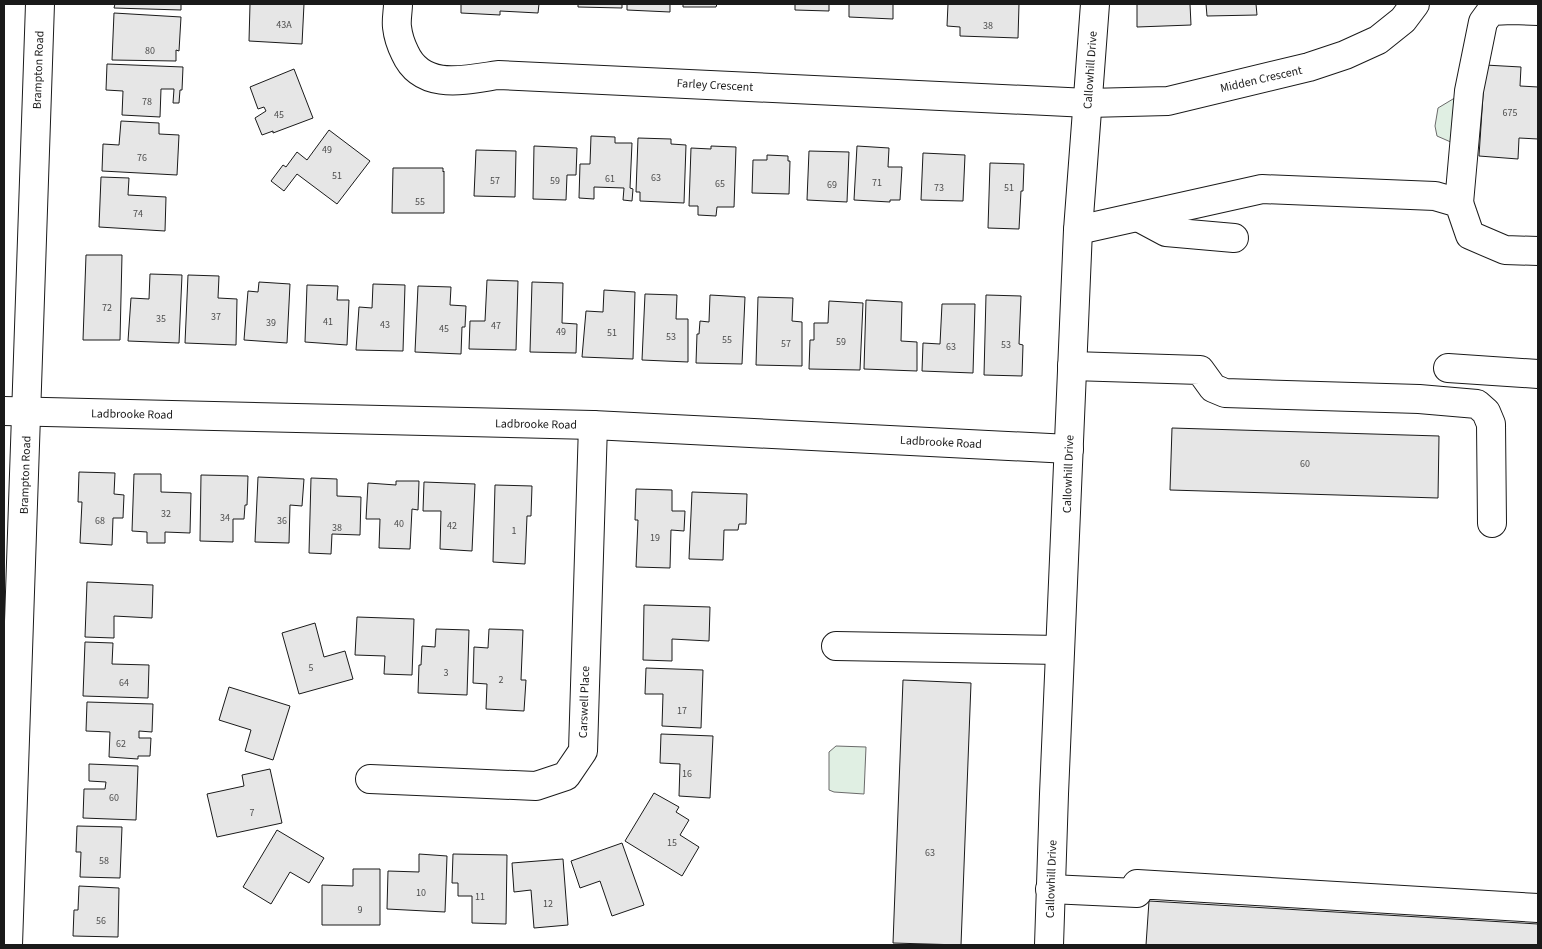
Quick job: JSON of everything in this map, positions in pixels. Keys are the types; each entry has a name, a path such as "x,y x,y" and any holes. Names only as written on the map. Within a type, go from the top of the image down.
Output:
{"street":[{"name":"Brampton Road","path":"8,945 9,771 16,411 40,4"},
{"name":"Farley Crescent","path":"398,4 397,27 402,47 410,64 422,74 436,79 450,81 467,80 498,75 1088,103"},
{"name":"Callowhill Drive","path":"1049,945 1078,230 1095,4"},
{"name":"Midden Crescent","path":"1088,103 1168,101 1310,67 1345,56 1378,40 1403,20 1415,4"},
{"path":"1538,11 1491,11 1483,22 1469,91 1459,203 1470,235 1505,250 1538,251"},
{"path":"1078,230 1262,189 1435,196 1459,203"},
{"path":"1138,217 1166,232 1234,238"},
{"path":"1072,366 1200,370 1213,388 1224,392 1428,400 1477,404 1486,412 1491,424 1492,523"},
{"path":"1448,368 1538,374"},
{"name":"Ladbrooke Road","path":"16,411 594,425 1069,449"},
{"name":"Carswell Place","path":"370,779 536,786 566,776 583,751 594,425"},
{"path":"836,646 1060,650"},
{"path":"1050,889 1137,893 1137,884 1538,908"}],"green space":[{"path":"1458,96 1453,143 1437,136 1435,126 1438,108"},
{"path":"836,746 866,747 864,794 829,790 829,752"}],"building":[{"path":"115,4 181,4 181,10 114,8"},
{"path":"250,4 304,4 302,44 249,41"},
{"path":"461,4 539,4 538,13 500,11 500,15 461,13"},
{"path":"578,4 622,4 622,8 578,7"},
{"path":"627,4 670,4 670,12 627,10"},
{"path":"683,4 717,4 716,7 683,7"},
{"path":"795,4 829,4 829,11 795,10"},
{"path":"849,4 893,4 893,19 849,17"},
{"path":"948,4 1019,4 1018,38 960,36 960,27 947,26"},
{"path":"1137,4 1190,4 1191,25 1137,27"},
{"path":"1206,4 1256,4 1257,15 1207,16"},
{"path":"114,13 181,17 179,51 176,50 176,61 112,60"},
{"path":"107,64 183,67 182,90 180,90 179,103 173,103 174,89 161,89 160,117 122,115 123,91 106,90"},
{"path":"1485,65 1521,67 1520,86 1538,87 1538,139 1519,138 1518,159 1479,156"},
{"path":"294,69 313,118 273,133 273,131 262,135 255,118 266,111 264,107 258,109 250,87"},
{"path":"121,121 159,123 159,134 179,135 177,175 102,171 103,144 119,145"},
{"path":"329,130 370,161 337,204 297,174 284,191 271,181 283,165 286,167 297,152 307,160"},
{"path":"591,136 615,137 615,143 632,143 630,188 633,189 632,201 623,200 624,188 594,187 594,199 579,198 580,164 590,164"},
{"path":"638,138 671,139 671,144 686,145 684,203 640,201 640,192 636,192"},
{"path":"534,146 577,148 576,175 567,175 566,200 533,199"},
{"path":"711,146 736,147 734,207 717,207 716,216 698,215 698,206 689,206 691,148 711,149"},
{"path":"857,146 889,148 888,167 902,167 900,200 890,200 890,202 854,200"},
{"path":"476,150 516,151 515,197 474,196"},
{"path":"809,151 849,152 847,202 807,200"},
{"path":"923,153 965,155 963,201 921,200"},
{"path":"767,155 788,156 788,161 790,161 789,194 752,193 753,160 767,160"},
{"path":"990,163 1024,164 1019,229 988,228"},
{"path":"393,168 443,168 444,213 392,213"},
{"path":"101,177 129,178 128,195 166,197 165,231 99,227"},
{"path":"86,255 122,255 120,340 83,340"},
{"path":"150,274 182,275 179,343 128,341 131,298 149,299"},
{"path":"188,275 219,276 218,298 237,299 236,345 185,343"},
{"path":"487,280 518,281 516,350 469,349 470,321 485,321"},
{"path":"259,282 290,284 287,343 244,340 248,291 258,292"},
{"path":"532,282 563,283 562,323 577,324 576,353 530,352"},
{"path":"373,284 405,285 403,351 356,350 359,307 372,308"},
{"path":"307,285 338,286 337,300 349,300 347,345 305,342"},
{"path":"418,286 451,287 450,305 466,306 465,327 462,327 461,354 415,352"},
{"path":"604,290 635,292 633,359 582,357 586,311 603,312"},
{"path":"645,294 677,295 676,319 688,319 688,362 642,360"},
{"path":"710,295 745,297 742,364 696,363 697,334 699,334 700,321 709,322"},
{"path":"986,295 1021,296 1019,344 1023,345 1022,376 984,375"},
{"path":"758,297 793,298 792,321 802,322 802,366 756,365"},
{"path":"866,300 902,302 901,341 917,342 917,371 864,369"},
{"path":"829,301 863,303 860,370 809,369 810,340 814,340 814,323 828,323"},
{"path":"942,304 975,304 973,373 922,371 923,343 940,344"},
{"path":"1172,428 1439,436 1438,498 1170,490"},
{"path":"79,472 115,473 114,494 124,495 123,518 113,518 112,545 80,543 82,502 78,502"},
{"path":"134,474 161,474 161,492 191,493 190,533 165,532 165,543 147,543 147,532 132,531"},
{"path":"201,475 248,476 247,505 245,505 244,519 233,519 233,542 200,541"},
{"path":"258,477 304,479 302,506 290,505 289,543 255,542"},
{"path":"311,478 337,479 337,496 361,497 360,535 332,534 331,554 309,553"},
{"path":"396,481 419,481 418,510 412,509 410,549 379,548 380,519 366,519 368,483 396,485"},
{"path":"424,482 475,484 472,551 440,549 441,511 423,511"},
{"path":"495,485 532,486 531,516 527,516 525,564 493,562"},
{"path":"636,489 672,490 672,511 685,511 684,531 671,530 670,568 636,567 638,520 635,520"},
{"path":"692,492 747,494 746,524 739,524 738,530 724,530 723,560 689,559"},
{"path":"87,582 153,585 152,618 114,616 114,638 85,637"},
{"path":"644,605 710,607 709,641 672,639 672,661 643,660"},
{"path":"357,617 414,619 412,675 384,674 385,656 355,655"},
{"path":"315,623 324,657 345,651 353,679 299,694 282,633"},
{"path":"436,629 469,630 467,695 418,693 422,646 435,647"},
{"path":"489,629 523,630 521,680 526,680 524,711 486,709 487,684 473,683 474,647 488,648"},
{"path":"85,642 113,643 112,664 149,665 148,698 83,696"},
{"path":"646,668 703,670 701,728 662,726 663,694 645,694"},
{"path":"903,680 971,683 961,945 893,943"},
{"path":"229,687 290,706 273,760 245,751 251,730 219,720"},
{"path":"87,702 153,704 152,732 139,731 139,738 151,738 150,756 138,756 138,759 109,757 110,732 86,731"},
{"path":"661,734 713,736 710,798 679,796 680,764 660,763"},
{"path":"89,764 138,766 136,820 83,818 84,789 105,789 106,782 89,781"},
{"path":"270,769 282,823 217,837 207,794 244,786 242,775"},
{"path":"654,793 679,807 676,812 689,820 680,835 699,847 682,876 625,841"},
{"path":"77,826 122,827 120,878 80,877 81,852 76,852"},
{"path":"277,830 324,858 309,883 290,872 271,904 243,887"},
{"path":"622,843 644,905 612,916 600,881 580,888 571,861"},
{"path":"419,854 447,856 445,912 387,909 388,871 419,872"},
{"path":"453,854 507,855 506,924 472,923 472,896 458,896 458,883 452,883"},
{"path":"563,859 568,925 534,928 531,890 514,892 512,863"},
{"path":"353,869 380,869 380,925 322,925 322,885 353,886"},
{"path":"79,886 119,888 118,937 73,936 74,910 78,910"},
{"path":"1149,901 1538,924 1538,945 1146,945"}]}
